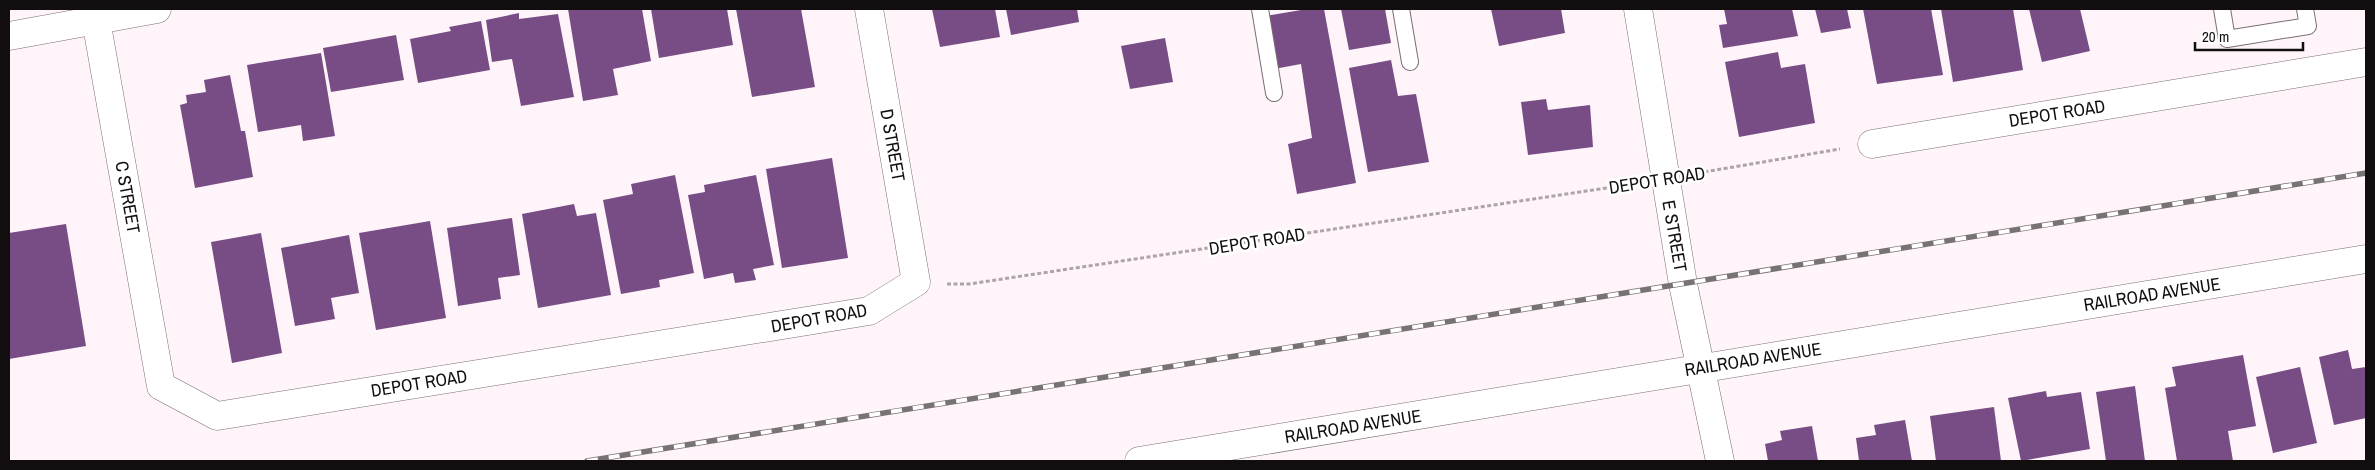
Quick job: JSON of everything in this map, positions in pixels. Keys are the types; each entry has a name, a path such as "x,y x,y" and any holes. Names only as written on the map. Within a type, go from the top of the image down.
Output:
{"street":[{"path":"9,36 95,14 157,9"},
{"name":"D STREET","path":"869,9 916,282"},
{"name":"E STREET","path":"1638,9 1683,284 1720,461"},
{"name":"C STREET","path":"95,14 161,386"},
{"name":"DEPOT ROAD","path":"1872,144 2366,62"},
{"name":"RAILROAD AVENUE","path":"1139,461 2366,259"},
{"name":"DEPOT ROAD","path":"161,386 216,416 869,311 916,282"}],"lane":[{"path":"1260,9 1274,93"},
{"path":"1401,9 1410,62"},
{"path":"2222,9 2227,39 2308,26 2305,9"}],"path":[{"name":"DEPOT ROAD","path":"916,282 969,284 1665,179 1872,144"}],"building":[{"path":"568,9 642,9 651,61 613,69 618,95 583,101"},
{"path":"651,9 727,9 733,45 659,58"},
{"path":"736,9 801,9 815,87 752,97"},
{"path":"932,9 995,9 1000,37 940,47"},
{"path":"1006,9 1077,9 1079,22 1011,35"},
{"path":"1307,9 1324,9 1356,183 1297,194 1288,144 1312,138 1301,64 1274,69 1265,16"},
{"path":"1341,9 1385,9 1391,43 1349,50"},
{"path":"1491,9 1561,9 1565,33 1499,46"},
{"path":"1724,9 1792,9 1798,36 1723,48 1719,25 1727,24"},
{"path":"1815,9 1847,9 1851,28 1821,33"},
{"path":"1863,9 1931,9 1943,75 1877,84"},
{"path":"1941,9 2013,9 2023,70 1953,82"},
{"path":"2029,9 2080,9 2090,51 2042,62"},
{"path":"519,13 519,19 558,14 574,97 521,106 512,59 492,62 486,20"},
{"path":"481,21 490,70 418,83 410,39 451,31 449,27"},
{"path":"396,35 404,80 331,92 323,48"},
{"path":"1165,38 1173,82 1130,89 1121,46"},
{"path":"1778,52 1781,68 1805,64 1815,123 1739,137 1725,62"},
{"path":"321,53 335,136 303,141 301,125 258,132 247,65"},
{"path":"1391,60 1398,96 1416,94 1429,162 1368,172 1349,68"},
{"path":"230,75 241,131 245,131 253,177 195,188 180,105 187,103 186,95 206,92 204,80"},
{"path":"1546,99 1548,110 1590,105 1593,147 1528,155 1521,102"},
{"path":"832,158 848,258 782,268 766,169"},
{"path":"675,175 694,273 659,280 660,287 621,294 603,200 633,194 631,184"},
{"path":"756,175 774,265 753,269 756,280 735,283 733,273 704,279 688,195 705,192 704,185"},
{"path":"574,204 577,216 596,213 611,295 538,308 522,214"},
{"path":"512,218 520,275 498,278 501,299 458,306 447,228"},
{"path":"430,221 446,318 376,330 359,233"},
{"path":"66,224 86,346 9,359 9,233"},
{"path":"261,233 282,353 232,363 211,242"},
{"path":"349,235 359,293 331,298 335,319 295,326 281,248"},
{"path":"2348,350 2352,369 2366,367 2366,418 2334,425 2319,357"},
{"path":"2243,355 2256,426 2228,431 2233,461 2177,461 2165,388 2176,386 2172,367"},
{"path":"2300,367 2317,443 2273,453 2256,377"},
{"path":"2135,386 2145,461 2106,461 2096,392"},
{"path":"2046,391 2047,397 2081,392 2090,449 2021,461 2008,398"},
{"path":"1994,407 2001,461 1936,461 1930,416"},
{"path":"1905,420 1912,461 1859,461 1856,438 1876,435 1874,425"},
{"path":"1812,426 1818,461 1768,461 1765,444 1782,440 1780,431"}],"railway":[{"path":"587,461 2366,173"}]}
